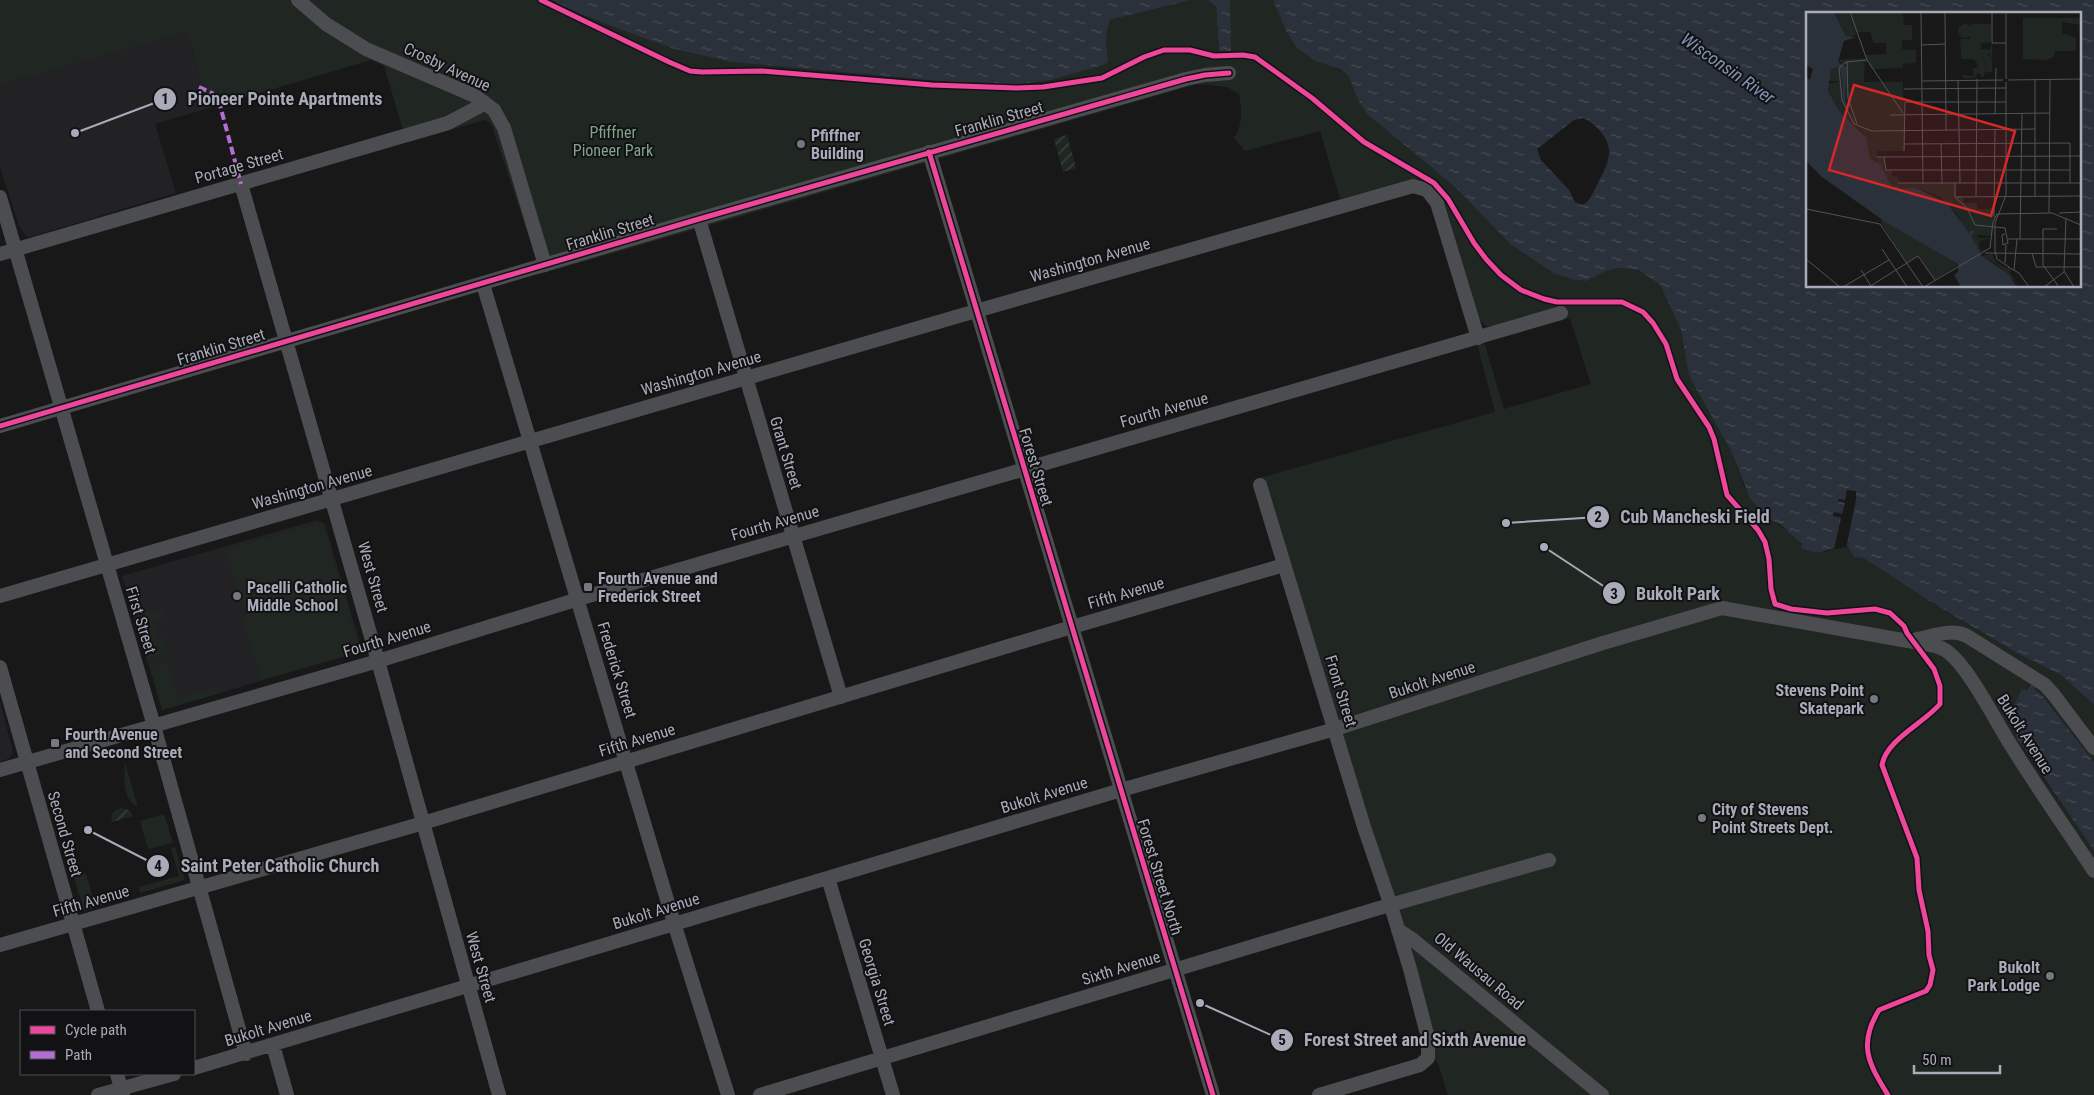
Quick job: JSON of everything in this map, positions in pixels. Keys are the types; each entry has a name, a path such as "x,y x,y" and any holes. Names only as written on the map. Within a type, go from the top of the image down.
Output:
{"street":[{"name":"Crosby Avenue","path":"298,0 326,24 366,49 474,96 494,110 504,128 545,265"},
{"name":"Franklin Street","path":"0,426 286,340 483,284 699,218 928,152 1205,74 1229,73"},
{"name":"Portage Street","path":"0,254 448,123 484,102"},
{"name":"Forest Street","path":"928,152 1120,790"},
{"name":"West Street","path":"241,184 378,660 499,1095"},
{"name":"Washington Avenue","path":"0,596 976,311 1413,186 1427,190 1437,203 1478,338"},
{"name":"First Street","path":"0,197 154,726 246,1054"},
{"name":"Grant Street","path":"699,218 841,697"},
{"name":"Frederick Street","path":"483,284 674,923 728,1095"},
{"name":"Fourth Avenue","path":"0,770 793,536 1561,314"},
{"name":"Front Street","path":"1260,485 1364,827 1391,906"},
{"name":"Fifth Avenue","path":"0,945 423,824 1072,627 1284,565"},
{"name":"Bukolt Avenue","path":"195,1068 246,1054 674,923 1120,790 1335,728 1603,643 1722,608 1939,647 1956,659 2012,748 2094,871"},
{"name":"Bukolt Avenue","path":"1908,641 1951,632 1959,632 1967,636 2045,686 2094,748"},
{"name":"Second Street","path":"0,667 98,1010"},
{"name":"Forest Street North","path":"1120,790 1175,970"},
{"name":"Sixth Avenue","path":"760,1095 1549,860"},
{"name":"Georgia Street","path":"828,878 893,1095"},
{"path":"1319,1095 1420,1065 1428,1058 1429,1044 1426,1028 1391,906"},
{"name":"Old Wausau Road","path":"1398,930 1412,939 1602,1095"},
{"path":"1175,970 1214,1095"},
{"path":"272,1045 287,1095"},
{"path":"116,1075 122,1092"},
{"path":"98,1095 122,1092 171,1075"}],"shaded area":[{"path":"187,30 209,108 155,124 176,193 30,237 26,236 19,226 0,167 0,85"},
{"name":"Pacelli Catholic Middle School","path":"317,520 325,524 362,651 162,710 122,576"},
{"path":"0,701 13,753 10,758 0,762"}],"green space":[{"name":"Pfiffner Pioneer Park","path":"0,0 552,0 611,26 674,49 731,62 995,85 1108,62 1106,39 1109,20 1192,0 1207,0 1216,6 1219,51 1230,51 1230,0 1273,0 1286,31 1349,77 1358,100 1367,114 1455,187 1510,244 1555,274 1575,280 1586,281 1606,271 1620,268 1639,270 1660,285 1681,330 1689,376 1731,451 1744,486 1768,519 1795,535 1805,549 1826,552 1834,547 1848,545 1854,557 1863,558 1926,599 2017,653 2061,675 2094,705 2094,762 2041,694 2030,684 2026,690 2023,689 2013,727 2023,749 2094,851 2094,1095 1448,1095 1435,1059 1433,1035 1269,490 1266,483 1257,484 1256,479 1495,412 1477,344 1484,342 1504,409 1591,384 1570,319 1564,319 1562,311 1488,327 1484,325 1479,318 1445,204 1436,190 1428,183 1412,179 1340,199 1320,131 1245,151 1234,138 1239,128 1241,117 1239,94 1227,87 1197,84 541,274 492,126 488,121 484,120 407,143 384,66 371,60 209,108 187,31 0,85"},
{"path":"1067,135 1076,168 1063,172 1054,139"},
{"path":"322,522 360,652 261,680 244,621 247,619 226,550"},
{"path":"162,609 164,618 154,622 158,638 163,637 168,653 147,659 134,617"},
{"path":"167,662 178,698 215,688 217,694 162,710 150,667"},
{"path":"125,763 138,807 129,799 125,788"},
{"path":"57,796 68,833 63,834 52,798"},
{"path":"121,808 129,810 133,816 112,822 113,813"},
{"path":"164,814 173,843 148,849 140,821"},
{"path":"175,847 185,880 140,893 139,887 179,876 171,848"},
{"path":"76,871 86,874 93,898 124,890 128,893 129,897 84,911 73,874"}],"water":[{"path":"552,0 1192,0 1109,20 1106,39 1108,62 1103,65 1050,80 995,85 731,62 674,49 611,26"},
{"path":"1207,0 1230,0 1231,51 1219,51 1216,6"},
{"name":"Wisconsin River","path":"1273,0 2094,0 2094,705 2061,675 2017,653 1926,599 1863,558 1854,557 1847,545 1822,552 1801,548 1802,544 1781,525 1768,519 1750,498 1731,451 1689,376 1681,330 1660,285 1639,270 1620,268 1606,271 1586,281 1555,274 1510,244 1455,187 1367,114 1358,100 1349,77 1340,69 1316,61 1297,48 1286,31","holes":["1583,118 1605,137 1609,154 1608,161 1593,193 1583,205 1575,202 1569,190 1541,160 1537,149 1574,120"]},
{"path":"2031,684 2034,685 2035,690 2041,694 2094,762 2094,851 2017,738 2012,720 2015,704 2022,689 2027,690"}],"pier":[{"path":"1847,490 1856,491 1856,499 1846,549 1845,547 1834,549 1841,518 1833,516 1834,512 1842,514 1845,503 1838,501 1839,499 1845,500"}],"marked path":[{"path":"199,87 212,93 220,105 241,184"}],"cycle path":[{"path":"541,0 669,62 690,71 702,72 762,71 932,85 1017,88 1043,87 1102,78 1144,57 1164,50 1190,50 1214,56 1243,55 1255,57 1312,98 1364,142 1434,183 1448,199 1474,243 1486,259 1501,275 1521,290 1557,302 1622,302 1643,312 1653,323 1666,344 1677,379 1709,427 1714,439 1727,495 1758,530 1765,542 1769,559 1771,589 1775,604 1791,609 1827,613 1875,609 1890,613 1904,626 1907,633 1934,669 1940,686 1940,704 1890,748 1882,765 1917,858 1919,890 1928,931 1929,955 1933,970 1930,985 1926,991 1879,1010 1869,1033 1867,1043 1871,1063 1888,1095"},
{"path":"0,426 699,219 1186,79 1229,73"},
{"path":"929,152 1213,1095"}],"place":[{"name":"Pioneer Pointe Apartments","path":"75,133"},
{"name":"Pfiffner Building","path":"801,144"},
{"name":"Cub Mancheski Field","path":"1506,523"},
{"name":"Bukolt Park","path":"1544,547"},
{"name":"Fourth Avenue and Frederick Street","path":"588,587"},
{"name":"Pacelli Catholic Middle School","path":"237,596"},
{"name":"Stevens Point Skatepark","path":"1874,699"},
{"name":"Fourth Avenue and Second Street","path":"55,743"},
{"name":"City of Stevens Point Streets Dept.","path":"1702,818"},
{"name":"Saint Peter Catholic Church","path":"88,830"},
{"name":"Bukolt Park Lodge","path":"2050,976"},
{"name":"Forest Street and Sixth Avenue","path":"1200,1003"}]}
